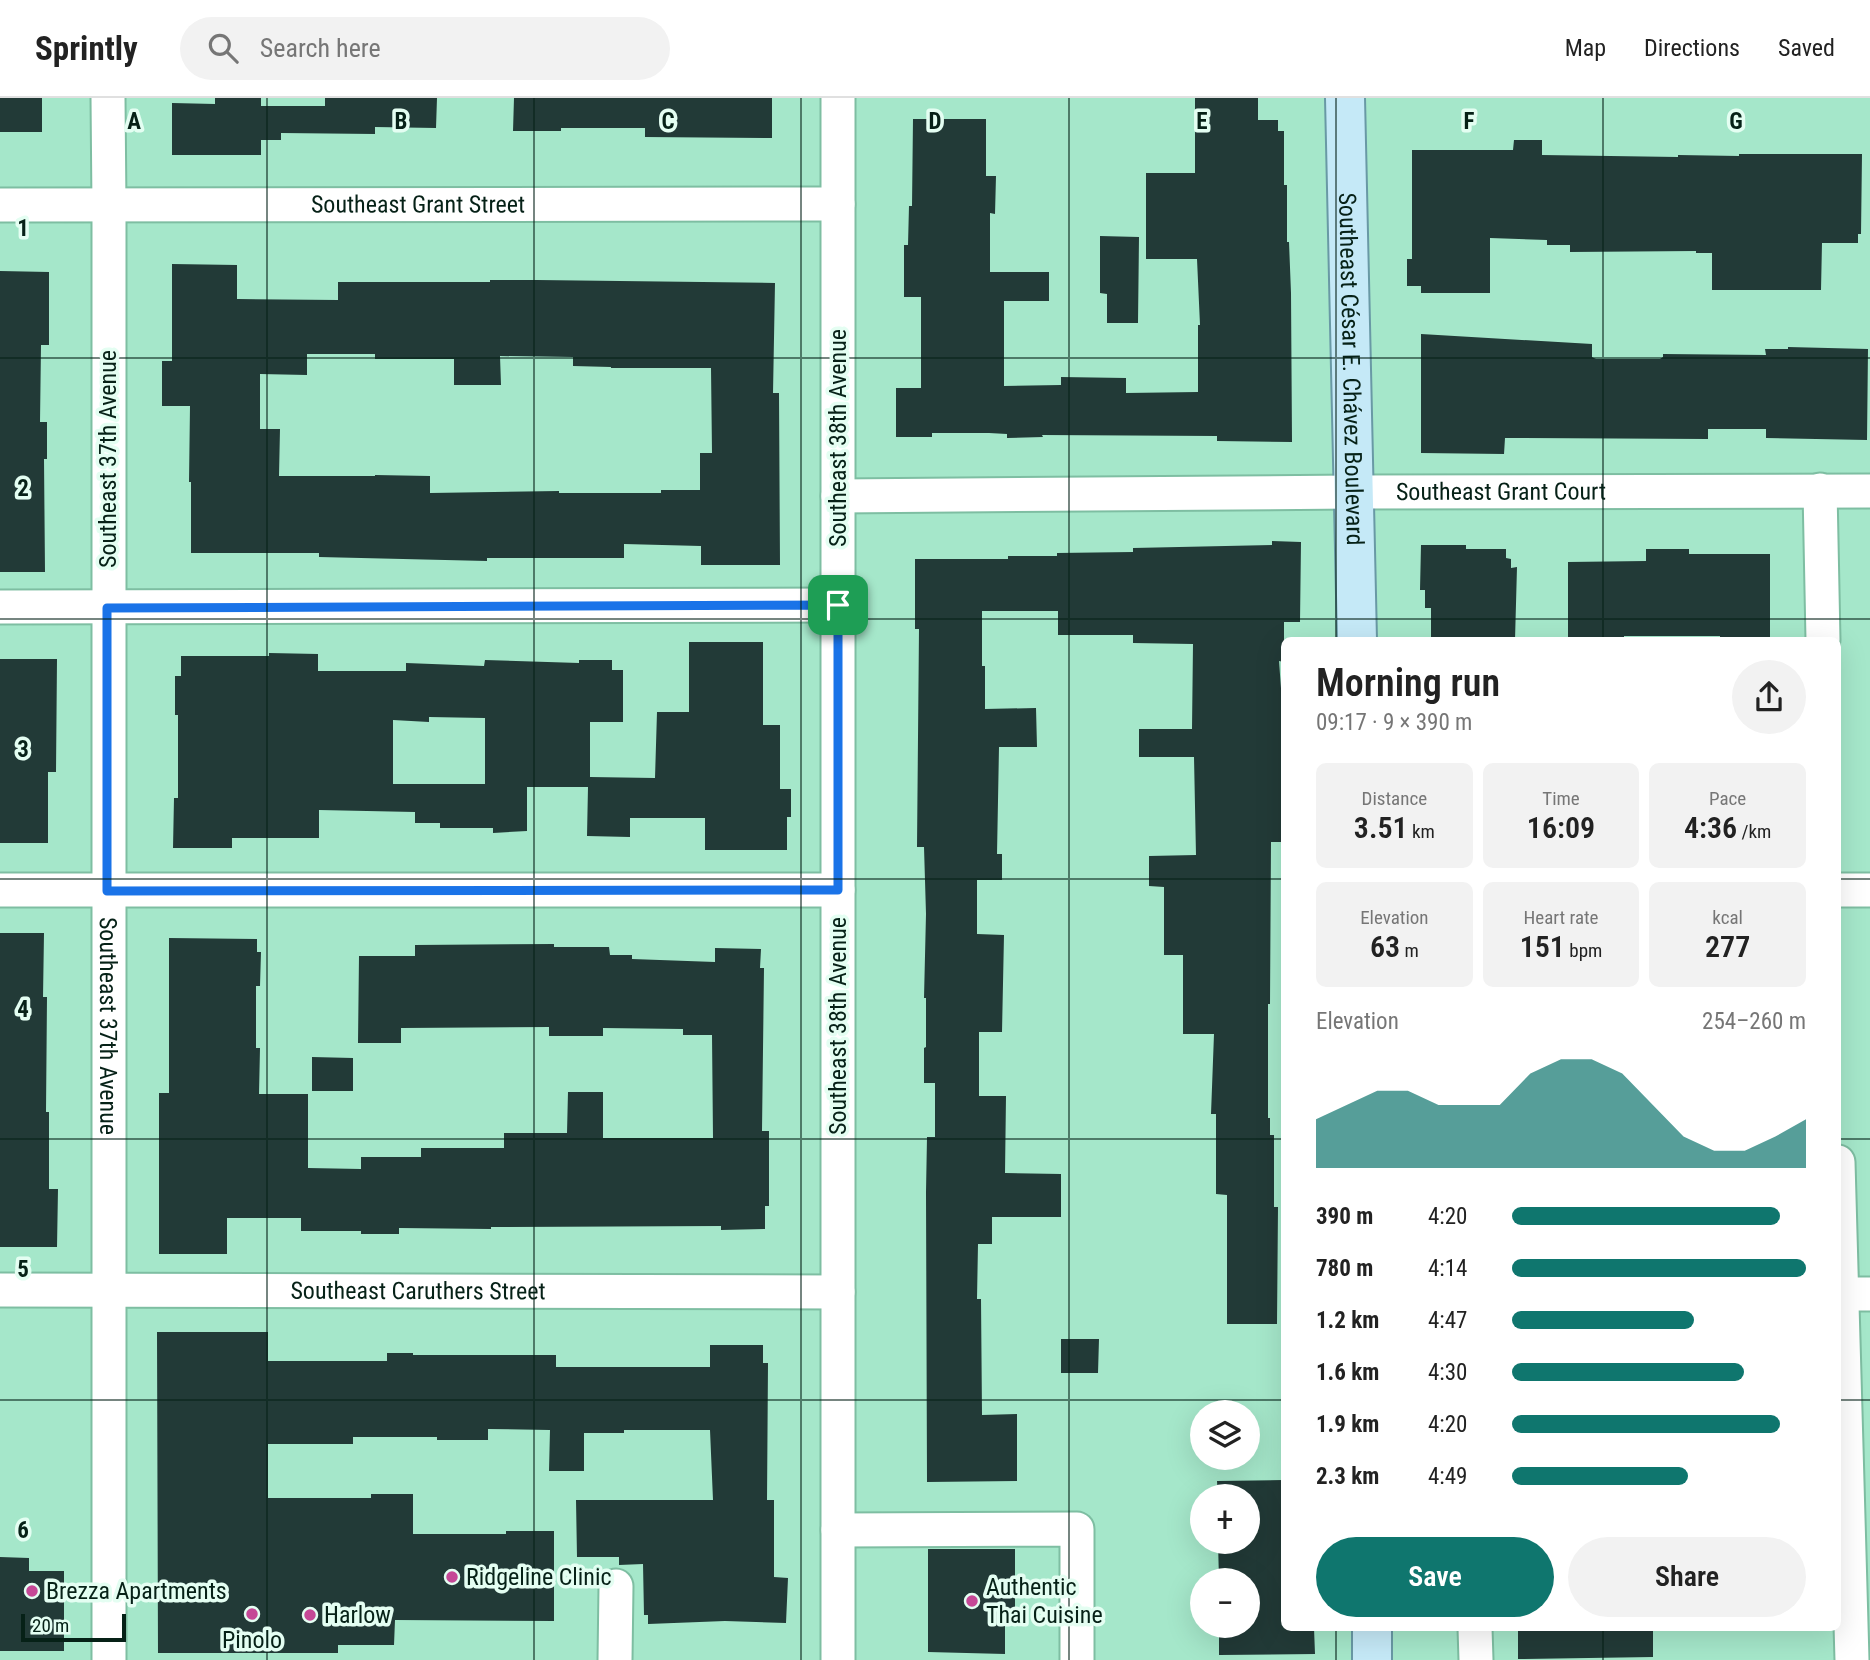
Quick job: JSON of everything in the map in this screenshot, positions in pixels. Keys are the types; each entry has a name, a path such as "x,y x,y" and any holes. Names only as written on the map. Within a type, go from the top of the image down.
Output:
{"main road":[{"name":"Southeast César E. Chávez Boulevard","path":"1345,98 1357,637"},
{"path":"1372,1631 1372,1660"}],"street":[{"name":"Southeast 37th Avenue","path":"108,98 109,1660"},
{"name":"Southeast 38th Avenue","path":"838,98 838,1660"},
{"name":"Southeast Grant Street","path":"0,205 838,204"},
{"path":"1820,491 1823,637"},
{"name":"Southeast Grant Court","path":"838,496 1870,491"},
{"path":"0,607 838,605"},
{"path":"0,890 838,890"},
{"path":"1841,890 1870,890"},
{"path":"1841,1195 1850,1294 1852,1660"},
{"name":"Southeast Caruthers Street","path":"0,1290 838,1292"},
{"path":"838,1530 1077,1529 1077,1660"},
{"path":"615,1660 616,1586"},
{"path":"1475,1631 1476,1660"}],"building":[{"path":"0,98 42,98 42,132 0,132"},
{"path":"215,98 261,98 261,106 325,106 325,98 437,98 436,128 375,127 375,134 281,133 281,140 261,140 261,155 172,155 172,103 215,104"},
{"path":"514,98 772,98 772,138 645,137 645,128 513,131"},
{"path":"1195,98 1258,98 1258,120 1278,120 1278,131 1284,131 1284,185 1287,185 1287,242 1291,293 1292,442 1217,441 1217,436 1042,435 1043,437 1007,438 1007,434 989,433 932,433 932,437 896,437 896,388 921,388 921,297 904,297 904,245 908,245 909,206 912,206 913,119 986,119 986,176 996,176 995,214 990,213 990,272 1049,272 1049,301 1004,301 1004,386 1061,385 1061,377 1126,378 1126,393 1198,392 1200,325 1197,259 1146,259 1146,173 1195,173"},
{"path":"1514,140 1542,140 1542,155 1678,157 1862,154 1861,234 1858,234 1858,243 1822,243 1821,290 1712,290 1712,253 1570,252 1570,245 1547,245 1547,240 1490,238 1490,293 1421,293 1421,286 1407,286 1407,259 1412,259 1412,150 1513,150"},
{"path":"1100,236 1139,237 1138,323 1107,323 1107,294 1100,293"},
{"path":"172,264 237,265 237,299 338,300 338,282 537,280 775,283 773,393 779,393 780,565 701,565 701,546 624,544 624,558 487,558 487,561 319,557 319,553 191,553 190,406 162,406 162,361 172,361","holes":["307,354 375,354 375,359 454,359 454,385 501,385 500,356 573,357 573,366 711,368 712,453 700,453 700,490 661,490 661,493 430,493 430,476 279,476 280,429 260,429 260,374 307,375"]},
{"path":"0,271 49,272 49,345 41,345 40,422 47,422 47,459 44,459 45,572 0,572"},
{"path":"1421,334 1592,344 1592,357 1596,359 1660,359 1663,354 1766,355 1765,349 1788,347 1868,349 1867,440 1766,438 1766,429 1708,429 1708,439 1505,438 1504,454 1421,453"},
{"path":"1272,541 1301,542 1300,622 1284,622 1284,637 1281,637 1281,842 1271,842 1268,1118 1270,1135 1274,1135 1274,1207 1278,1207 1277,1324 1227,1324 1227,1195 1216,1194 1216,1114 1211,1114 1214,1034 1183,1034 1183,955 1164,955 1164,887 1149,886 1149,856 1196,855 1194,757 1139,757 1139,729 1192,729 1193,644 1133,643 1133,635 1058,635 1058,611 982,611 985,709 1036,708 1037,747 999,747 997,854 1002,854 1002,880 977,880 977,934 1004,935 1002,1032 979,1032 979,1096 1006,1096 1005,1173 1061,1174 1061,1217 992,1217 992,1244 978,1244 977,1299 981,1299 982,1415 1017,1414 1017,1481 927,1482 927,1137 935,1137 935,1083 924,1083 926,914 924,847 917,847 919,629 915,629 915,559 1008,559 1008,556 1057,556 1057,553 1133,552 1133,548 1272,545"},
{"path":"1421,545 1466,545 1466,549 1506,549 1506,558 1511,559 1511,568 1517,567 1515,637 1431,637 1431,608 1425,608 1425,590 1420,590"},
{"path":"1646,549 1689,549 1689,554 1770,554 1770,637 1568,637 1568,562 1646,561"},
{"path":"689,642 763,642 763,725 780,725 780,789 791,789 791,817 787,817 787,850 705,850 705,818 630,818 630,837 587,836 588,787 527,787 527,831 493,833 493,828 440,828 440,823 415,823 415,812 319,810 319,838 232,838 232,848 173,848 174,798 178,798 175,676 181,676 181,656 318,654 318,671 406,671 406,663 484,666 485,660 579,663 579,660 612,660 612,670 623,670 623,722 590,722 590,777 655,778 657,712 689,712","holes":["429,717 485,718 485,784 393,784 393,720 429,722"]},
{"path":"0,659 57,659 56,772 48,772 48,843 0,843"},
{"path":"0,933 44,933 43,997 47,997 46,1112 49,1112 49,1189 58,1189 57,1247 0,1247"},
{"path":"169,938 257,939 257,952 261,952 260,986 256,986 256,1048 260,1048 259,1094 308,1094 308,1168 361,1169 361,1157 421,1157 421,1148 504,1148 504,1133 567,1133 568,1092 603,1092 603,1138 713,1138 712,1035 683,1035 683,1029 603,1028 603,1036 549,1036 549,1027 401,1028 401,1043 358,1043 359,956 415,956 415,945 554,944 554,947 609,947 610,955 632,955 632,959 715,962 715,948 761,949 760,968 764,968 762,1131 769,1131 769,1206 765,1206 765,1229 721,1230 721,1226 399,1228 399,1234 361,1234 361,1231 301,1231 301,1218 227,1218 227,1254 159,1254 159,1093 169,1093"},
{"path":"312,1057 353,1058 353,1091 312,1091"},
{"path":"157,1332 268,1332 268,1361 387,1361 387,1353 413,1353 556,1355 556,1367 710,1367 710,1345 763,1345 763,1363 768,1363 767,1500 774,1500 774,1577 788,1578 786,1623 725,1621 648,1624 648,1615 644,1615 643,1564 619,1565 619,1557 577,1557 576,1500 713,1500 710,1430 584,1433 584,1471 549,1471 550,1430 488,1429 488,1440 353,1437 353,1444 268,1444 268,1498 371,1498 371,1494 413,1494 413,1534 554,1531 554,1621 395,1620 394,1645 338,1645 338,1653 158,1653"},
{"path":"1061,1339 1099,1339 1098,1373 1061,1373"},
{"path":"1281,1480 1281,1631 1314,1631 1315,1654 1219,1655 1219,1638 1260,1638 1260,1568 1219,1568 1218,1554 1260,1554 1260,1484 1217,1484 1217,1481"},
{"name":"Authentic Thai Cuisine","path":"928,1549 1015,1549 1015,1612 1005,1612 1005,1654 928,1652"},
{"name":"Brezza Apartments","path":"0,1557 29,1558 29,1571 64,1571 64,1651 0,1651"},
{"path":"1518,1631 1653,1631 1653,1657 1518,1659"}],"place":[{"name":"Ridgeline Clinic","path":"452,1577"},
{"name":"Brezza Apartments","path":"32,1591"},
{"name":"Authentic Thai Cuisine","path":"972,1601"},
{"name":"Pinolo","path":"252,1614"},
{"name":"Harlow","path":"310,1615"}],"route":[{"path":"838,605 838,890 107,891 107,608 838,605"}]}
